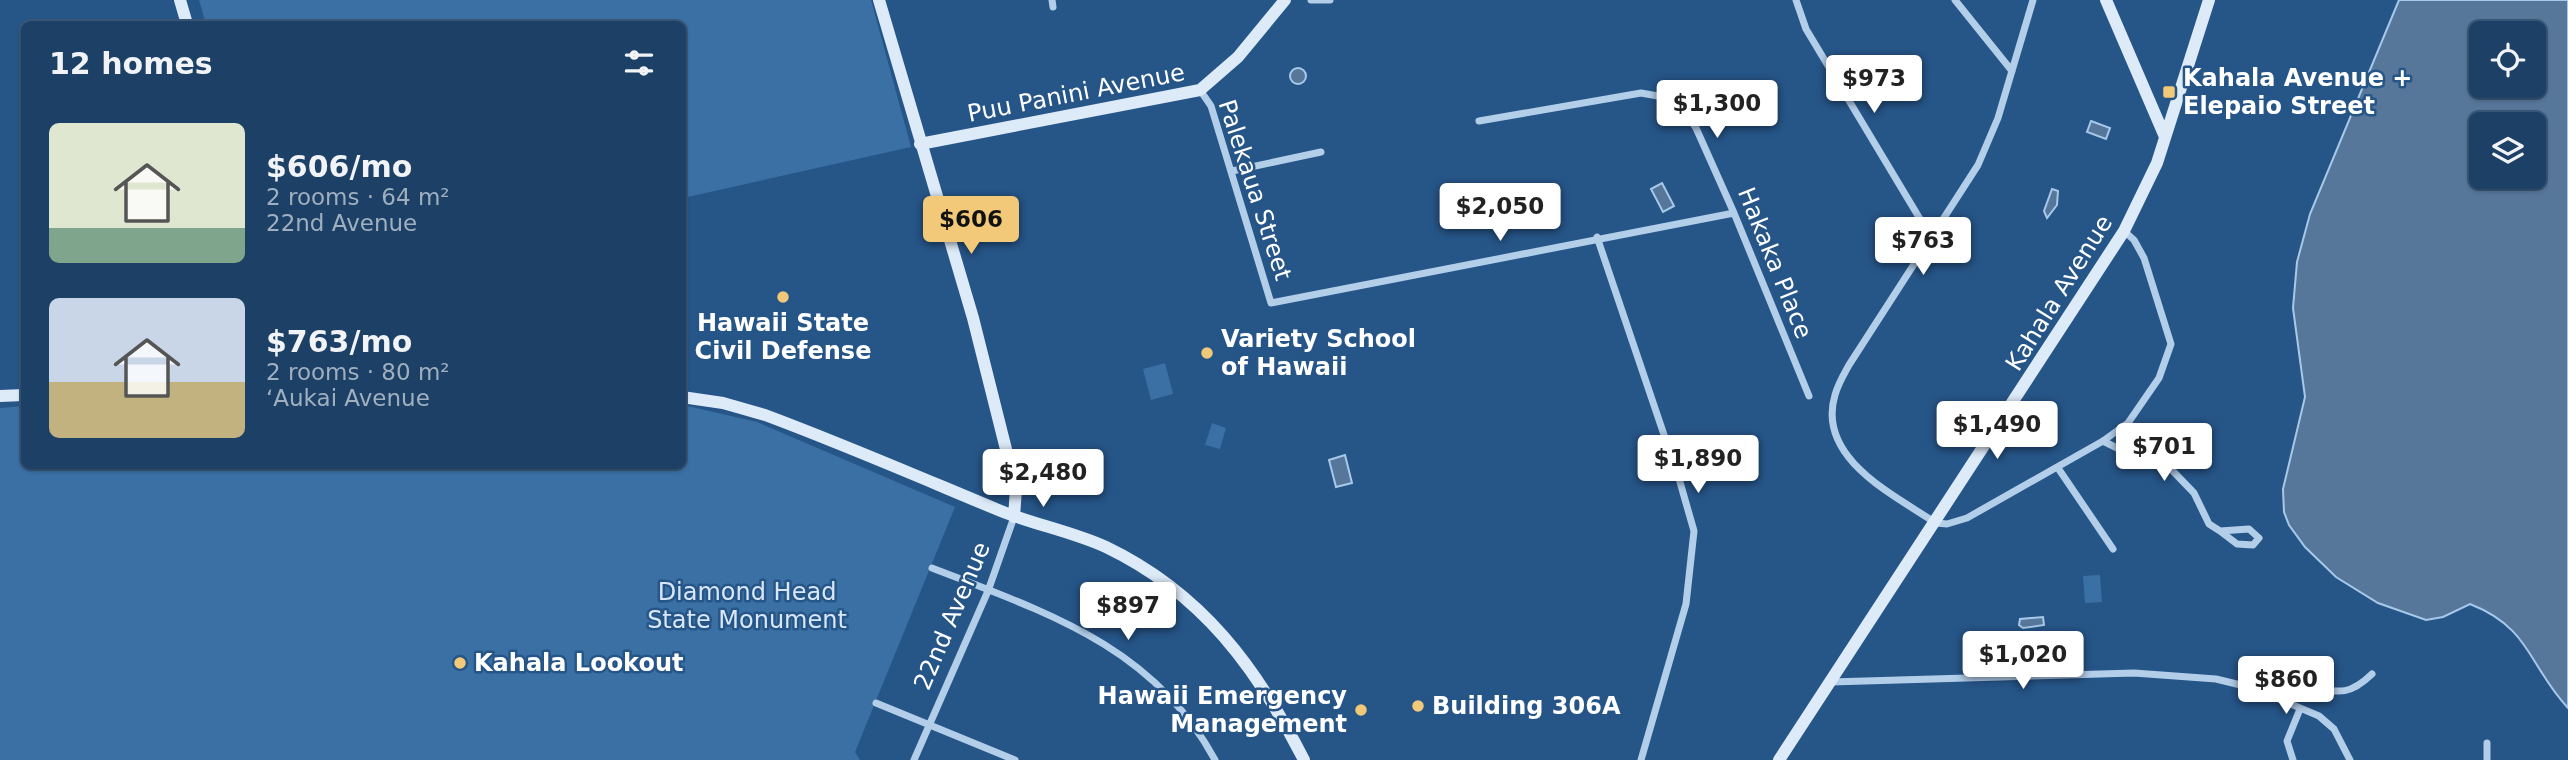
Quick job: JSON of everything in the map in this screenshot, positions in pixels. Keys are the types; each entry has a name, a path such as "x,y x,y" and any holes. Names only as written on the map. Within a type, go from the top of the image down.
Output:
{"street":[{"path":"180,0 186,21"},
{"name":"22nd Avenue","path":"879,0 972,318 1017,495 1014,517 988,591 914,760"},
{"name":"Puu Panini Avenue","path":"920,144 1200,90 1238,57 1285,0"},
{"path":"1311,0 1331,0"},
{"path":"1796,0 1806,29 1932,239"},
{"path":"1955,0 2012,71"},
{"path":"2033,0 1998,118 1978,165 1849,365 1834,396 1834,427 1844,454 1868,476 1936,523 1947,524 1967,518 2058,468 2128,423 2159,378 2171,344 2144,258 2134,240 2124,231"},
{"path":"2106,0 2165,137"},
{"name":"Kahala Avenue","path":"1779,760 2124,231 2148,184 2210,0"},
{"name":"Palekaua Street","path":"1200,90 1211,106 1271,303 1597,237"},
{"name":"Hakaka Place","path":"1479,121 1624,94 1658,96 1686,113 1696,128 1734,213 1808,396"},
{"path":"1231,171 1321,152"},
{"path":"1640,760 1686,604 1694,531 1597,237 1734,213"},
{"path":"0,396 21,395"},
{"path":"686,398 723,403 765,415 1014,517 1105,547 1168,584 1225,634 1277,708 1304,760"},
{"path":"2103,441 2117,448 2144,451 2169,467 2194,493 2209,524 2237,544 2253,545 2259,538 2249,529 2220,531"},
{"path":"2058,468 2113,549"},
{"path":"932,568 1089,632 1127,658 1171,699 1202,737 1215,760"},
{"path":"1831,682 2134,673 2216,678 2290,702 2319,716 2334,729 2350,760"},
{"path":"2290,702 2312,687 2336,693 2347,691 2372,674"},
{"path":"876,703 1015,760"},
{"path":"2293,760 2287,741 2301,709"},
{"path":"2487,743 2487,760"}],"green space":[{"path":"199,0 871,0 911,147 686,197 686,21 205,21"},
{"path":"1165,363 1173,394 1151,400 1143,369"},
{"name":"Diamond Head State Monument","path":"21,406 21,469 686,469 686,406 757,422 955,507 855,752 860,760 0,760 0,408"},
{"path":"1212,423 1226,428 1220,449 1205,445"},
{"path":"2100,575 2102,602 2085,603 2083,576"}],"shaded area":[{"path":"2399,0 2568,0 2568,708 2517,636 2490,614 2470,604 2443,617 2426,620 2378,603 2336,577 2305,547 2289,525 2284,512 2283,489 2305,397 2293,308 2297,262 2310,214"},
{"path":"1298,68 1306,76 1298,84 1290,76"},
{"path":"2091,121 2110,128 2106,139 2087,132"},
{"path":"1662,183 1674,206 1663,212 1651,189"},
{"path":"2052,189 2058,191 2057,205 2047,218 2044,211"},
{"path":"1345,455 1352,483 1336,487 1329,460"},
{"path":"2043,617 2044,625 2023,628 2019,625 2020,619"}],"place":[{"name":"Kahala Avenue + Elepaio Street","path":"2169,92"},
{"name":"Hawaii State Civil Defense","path":"783,297"},
{"name":"Variety School of Hawaii","path":"1207,353"},
{"name":"Kahala Lookout","path":"460,663"},
{"name":"Building 306A","path":"1418,706"},
{"name":"Hawaii Emergency Management","path":"1361,710"}]}
